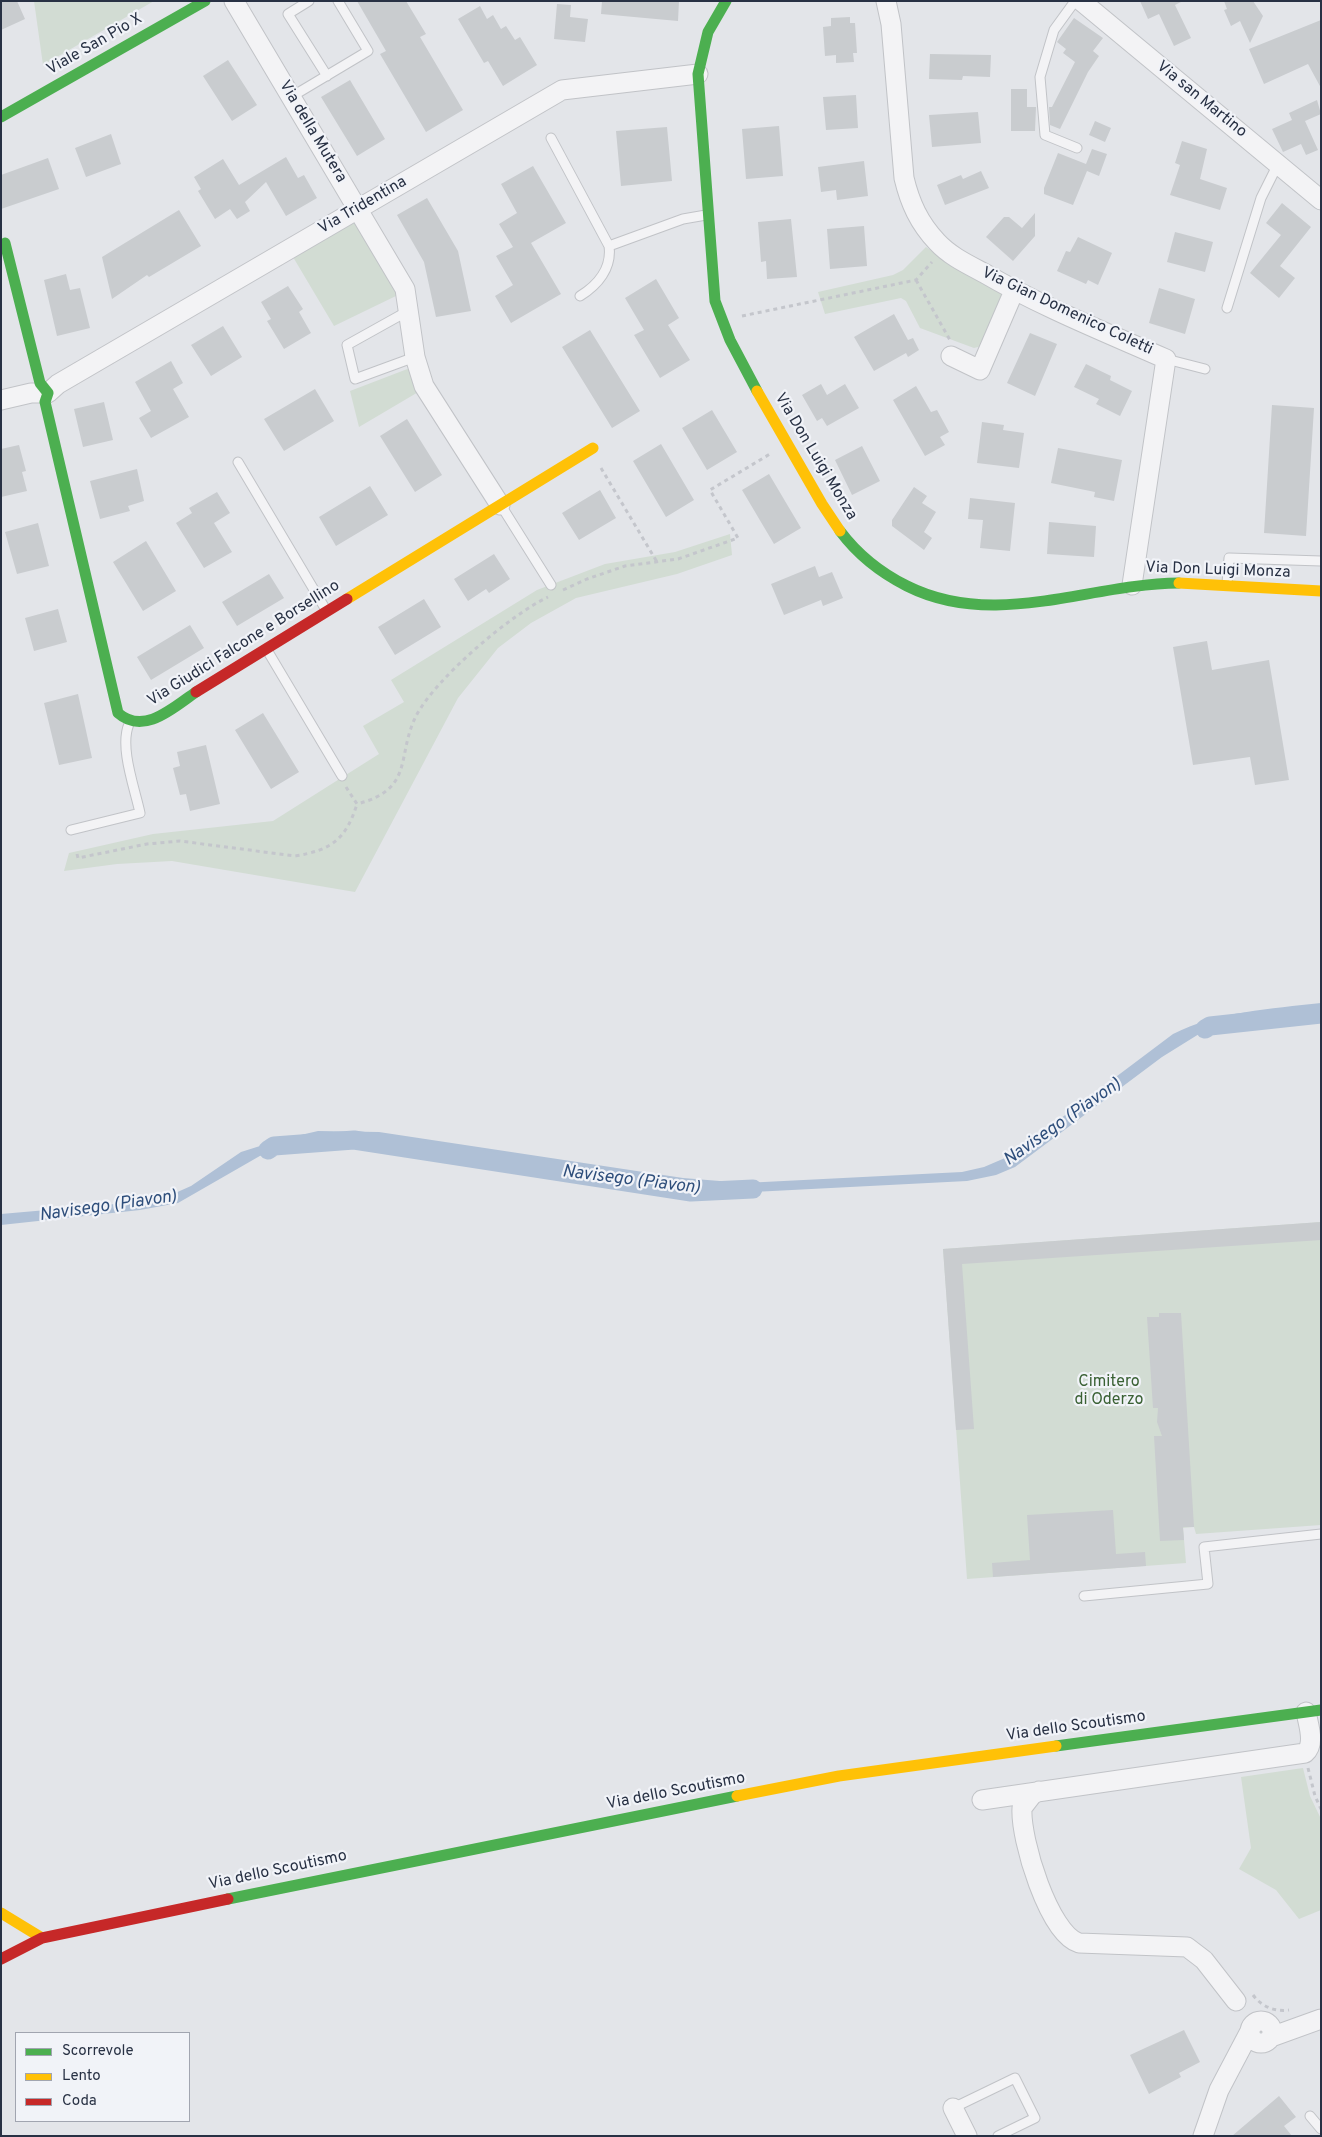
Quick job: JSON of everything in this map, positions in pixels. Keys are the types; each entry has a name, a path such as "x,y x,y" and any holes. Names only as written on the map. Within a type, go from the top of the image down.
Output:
{"street":[{"name":"Viale San Pio X","path":"1,117 205,1"},
{"name":"Via della Mutera","path":"234,1 406,289 415,357 424,386 500,505"},
{"name":"Via Don Luigi Monza","path":"726,1 708,32 698,74 707,215 715,300 721,320 740,360 830,518 860,554 910,589 937,599 987,607 1024,604 1132,585 1176,583 1321,591"},
{"name":"Via Gian Domenico Coletti","path":"886,1 891,24 904,178 909,200 920,221 944,248 954,256 1014,291 1166,359 1132,585"},
{"name":"Via san Martino","path":"1081,1 1321,200"},
{"name":"Via Tridentina","path":"48,393 58,384 562,90 698,74"},
{"path":"5,243 40,383 48,393"},
{"path":"951,356 980,370 1014,291"},
{"path":"1,400 31,393 48,393"},
{"path":"48,393 45,402 118,713 130,722"},
{"name":"Via Giudici Falcone e Borsellino","path":"130,722 150,721 593,448"},
{"path":"982,1800 1305,1753 1309,1750 1311,1741 1313,1711"},
{"name":"Via dello Scoutismo","path":"1,1959 42,1938 301,1883 840,1776 1313,1711"},
{"path":"1041,1791 1032,1795 1022,1808 1028,1855 1034,1874 1065,1935 1079,1943 1187,1948 1204,1960 1243,1997 1260,2031"},
{"path":"1,1913 42,1938"},
{"path":"1204,2136 1218,2090 1231,2066 1260,2031 1307,2017"},
{"path":"953,2108 967,2136"}],"lane":[{"path":"309,1 288,14 326,76"},
{"path":"291,97 368,51 338,1"},
{"path":"1075,1 1054,30 1040,77 1045,135 1078,148"},
{"path":"551,138 608,246 610,255 599,283 580,296"},
{"path":"1227,308 1260,198 1278,164"},
{"path":"608,246 683,219 707,215"},
{"path":"408,310 347,345 355,379 415,357"},
{"path":"1166,359 1205,369"},
{"path":"238,462 328,612"},
{"path":"500,505 551,585"},
{"path":"1227,586 1229,558 1321,561"},
{"path":"267,650 342,776"},
{"path":"71,830 140,813 126,749 126,731 130,722"},
{"path":"1084,1596 1208,1584 1204,1547 1321,1534"},
{"path":"953,2108 1015,2078 1035,2118 998,2136"},
{"path":"1310,2116 1321,2129"}],"path":[{"path":"721,320 916,280 944,248"},
{"path":"916,280 954,346 951,356"},
{"path":"357,804 381,794 397,779 405,759 416,716 432,694 486,640 540,601 587,579 625,566 678,559 738,538 710,490 788,444"},
{"path":"600,466 657,562"},
{"path":"77,854 78,858 147,844 180,841 295,856 307,854 326,848 344,835 351,823 357,804 342,776"},
{"path":"1305,1753 1315,1796 1321,1809"},
{"path":"1243,1997 1267,2007 1307,2017"}],"green space":[{"path":"34,1 154,1 43,65"},
{"path":"352,222 359,222 398,295 334,326 293,257"},
{"path":"926,247 959,270 1005,294 982,346 974,348 920,328 906,301 901,298 825,314 818,292 893,275 903,270"},
{"path":"410,368 420,391 359,427 350,391"},
{"path":"730,534 732,555 677,574 576,598 531,623 498,648 458,698 355,892 172,861 117,864 64,871 69,853 153,834 273,821 379,754 363,726 404,702 391,680 537,590 605,564 675,552"},
{"name":"Cimitero di Oderzo","path":"1321,1222 1321,1525 1196,1534 1194,1527 1183,1528 1186,1563 967,1579 943,1249"},
{"path":"1303,1768 1310,1796 1321,1819 1321,1910 1299,1919 1276,1890 1239,1869 1251,1848 1241,1777"}],"water":[{"path":"1321,1003 1321,1017 1240,1021 1199,1034 1162,1057 1015,1167 996,1175 967,1181 753,1192 657,1185 350,1138 307,1142 265,1153 178,1203 140,1210 1,1225 1,1214 127,1203 173,1194 191,1186 241,1152 279,1140 318,1131 379,1132 683,1178 744,1183 962,1172 984,1167 1012,1155 1173,1034 1208,1020 1245,1012"}],"building":[{"path":"1,1 17,1 25,19 1,30"},
{"path":"357,1 406,1 426,34 420,37 463,110 426,132 380,54 386,51"},
{"path":"602,1 679,1 678,21 601,14"},
{"path":"1140,1 1183,1 1175,5 1191,38 1174,46 1159,14 1148,19"},
{"path":"1224,1 1253,1 1263,16 1250,43 1240,21 1231,26 1224,10 1227,9"},
{"path":"557,4 571,5 570,17 588,19 585,42 554,39"},
{"path":"480,6 487,19 493,15 501,29 506,26 515,40 520,37 537,65 503,86 488,61 484,63 458,19"},
{"path":"850,17 850,23 855,23 857,53 853,53 854,62 836,63 836,55 825,56 823,27 831,26 831,18"},
{"path":"1074,18 1103,38 1093,51 1099,56 1088,72 1060,129 1050,125 1049,107 1052,107 1075,62 1063,53 1066,49 1057,42"},
{"path":"1321,20 1321,88 1308,64 1264,84 1249,49"},
{"path":"930,54 991,55 990,77 963,76 962,80 929,79"},
{"path":"228,60 257,105 232,121 203,76"},
{"path":"350,80 385,139 357,156 321,97"},
{"path":"1011,89 1027,89 1027,107 1036,107 1035,131 1011,131"},
{"path":"856,95 858,128 826,130 823,97"},
{"path":"1317,100 1321,114 1305,121 1318,150 1306,155 1301,144 1283,152 1272,129 1292,120 1289,113"},
{"path":"978,112 981,143 932,147 929,115"},
{"path":"1095,121 1111,128 1105,142 1089,135"},
{"path":"779,126 783,176 746,179 742,129"},
{"path":"667,127 672,181 621,186 616,131"},
{"path":"111,134 121,164 86,177 75,148"},
{"path":"1182,141 1207,149 1200,179 1227,188 1220,210 1170,195 1180,165 1175,163"},
{"path":"1092,149 1107,154 1099,176 1087,171 1073,205 1044,194 1044,188 1058,153 1086,164"},
{"path":"286,157 298,178 304,175 317,198 286,216 266,182 245,202 250,211 237,219 230,209 215,219 198,191 201,189 194,177 223,159 239,185"},
{"path":"48,158 59,189 1,209 1,175"},
{"path":"864,161 868,196 837,200 836,190 821,192 818,167"},
{"path":"533,166 566,223 531,243 561,294 511,323 495,296 513,285 496,256 513,247 499,224 517,213 501,184"},
{"path":"981,171 989,188 945,205 937,185 961,175 963,179"},
{"path":"427,198 458,251 471,311 436,317 424,262 397,215"},
{"path":"1282,203 1311,227 1280,266 1295,278 1279,298 1250,273 1281,235 1266,223"},
{"path":"179,210 201,246 149,277 147,275 112,299 102,257"},
{"path":"1035,213 1035,236 1013,261 986,237 1004,217 1009,217 1022,228"},
{"path":"791,219 797,277 767,279 766,261 761,262 758,222"},
{"path":"864,226 867,266 830,269 827,229"},
{"path":"1175,232 1213,242 1205,272 1167,262"},
{"path":"1078,237 1112,253 1098,285 1088,280 1086,284 1057,271 1066,251 1070,252"},
{"path":"66,274 70,290 80,288 90,328 57,336 44,280"},
{"path":"656,279 679,318 668,325 690,360 660,378 634,335 644,330 625,298"},
{"path":"288,286 303,309 299,312 311,333 284,349 267,321 271,319 261,302"},
{"path":"1159,288 1195,299 1185,334 1149,323"},
{"path":"894,314 908,340 913,338 919,350 908,357 906,353 874,371 854,337"},
{"path":"223,326 242,357 211,376 191,345"},
{"path":"590,330 640,411 612,428 562,347"},
{"path":"1030,333 1057,344 1035,396 1007,383"},
{"path":"171,361 183,383 173,389 189,417 151,438 139,418 151,411 135,382"},
{"path":"1086,364 1111,376 1110,380 1132,391 1120,416 1096,404 1099,399 1074,387"},
{"path":"821,384 827,395 845,384 859,408 827,426 822,418 817,421 802,395"},
{"path":"916,386 931,412 937,410 949,432 940,437 945,445 925,456 893,400"},
{"path":"315,389 334,421 284,451 264,419"},
{"path":"104,402 113,440 83,447 74,409"},
{"path":"1272,405 1314,408 1306,536 1264,533"},
{"path":"712,410 737,452 707,470 682,428"},
{"path":"407,419 442,475 415,492 380,436"},
{"path":"982,422 1004,425 1003,430 1024,433 1019,468 977,463"},
{"path":"661,444 694,500 666,517 633,461"},
{"path":"19,445 26,471 22,472 27,491 1,497 1,449"},
{"path":"862,446 880,481 852,495 835,460"},
{"path":"1058,448 1122,460 1114,501 1094,497 1095,492 1051,483"},
{"path":"137,469 144,501 128,506 130,511 100,519 90,481"},
{"path":"769,474 801,528 774,544 742,490"},
{"path":"370,486 388,515 336,546 319,517"},
{"path":"914,487 927,496 922,503 936,512 924,532 932,538 924,550 892,526 892,520"},
{"path":"600,490 616,518 579,540 562,513"},
{"path":"217,492 230,513 214,523 232,552 204,568 176,523 192,513 189,508"},
{"path":"970,498 1015,503 1010,551 980,548 983,520 968,519"},
{"path":"1049,522 1096,526 1094,557 1047,554"},
{"path":"38,523 49,566 17,574 5,532"},
{"path":"146,541 176,591 143,611 113,562"},
{"path":"494,554 510,579 489,593 486,589 468,601 454,579"},
{"path":"815,566 819,577 832,572 843,598 823,606 821,600 784,615 771,584"},
{"path":"269,574 284,598 237,626 222,602"},
{"path":"424,599 441,627 395,655 378,627"},
{"path":"58,609 67,642 34,651 25,618"},
{"path":"190,625 204,648 151,680 137,657"},
{"path":"1207,641 1212,670 1269,660 1289,780 1255,785 1250,757 1193,765 1173,647"},
{"path":"78,694 92,758 59,765 44,703"},
{"path":"263,713 299,772 271,789 235,730"},
{"path":"206,745 220,804 190,811 186,794 180,795 173,768 180,766 177,752"},
{"path":"1321,1222 1321,1240 962,1264 974,1429 956,1430 943,1249"},
{"path":"1159,1313 1181,1313 1194,1527 1183,1527 1184,1540 1160,1541 1154,1436 1162,1436 1157,1422 1158,1408 1153,1408 1147,1317 1159,1317"},
{"path":"1113,1510 1116,1554 1145,1552 1146,1566 993,1577 992,1563 1030,1560 1027,1515"},
{"path":"1184,2030 1200,2062 1179,2073 1181,2077 1149,2094 1130,2055"},
{"path":"1279,2096 1296,2117 1284,2126 1292,2136 1232,2136"}],"waterway":[{"name":"Navisego (Piavon)","path":"1205,1029 1210,1026 1321,1014"},
{"name":"Navisego (Piavon)","path":"268,1150 274,1146 354,1140 691,1192 753,1189"}],"traffic: fast":[{"path":"1,117 205,1"},
{"path":"726,1 708,32 698,74 715,301 730,340 757,391"},
{"path":"5,243 40,383 48,393 45,402 118,713 138,722 148,720 169,711 196,692"},
{"path":"840,531 862,556 879,569 907,586 940,599 974,604 1007,605 1145,585 1179,583"},
{"path":"1056,1746 1321,1710"},
{"path":"228,1899 737,1796"}],"traffic: slow":[{"path":"757,391 822,504 840,531"},
{"path":"347,599 593,448"},
{"path":"1179,583 1321,591"},
{"path":"737,1796 839,1776 1056,1746"},
{"path":"1,1913 42,1938"}],"traffic: jam":[{"path":"196,692 347,599"},
{"path":"1,1959 42,1938 228,1899"}]}
